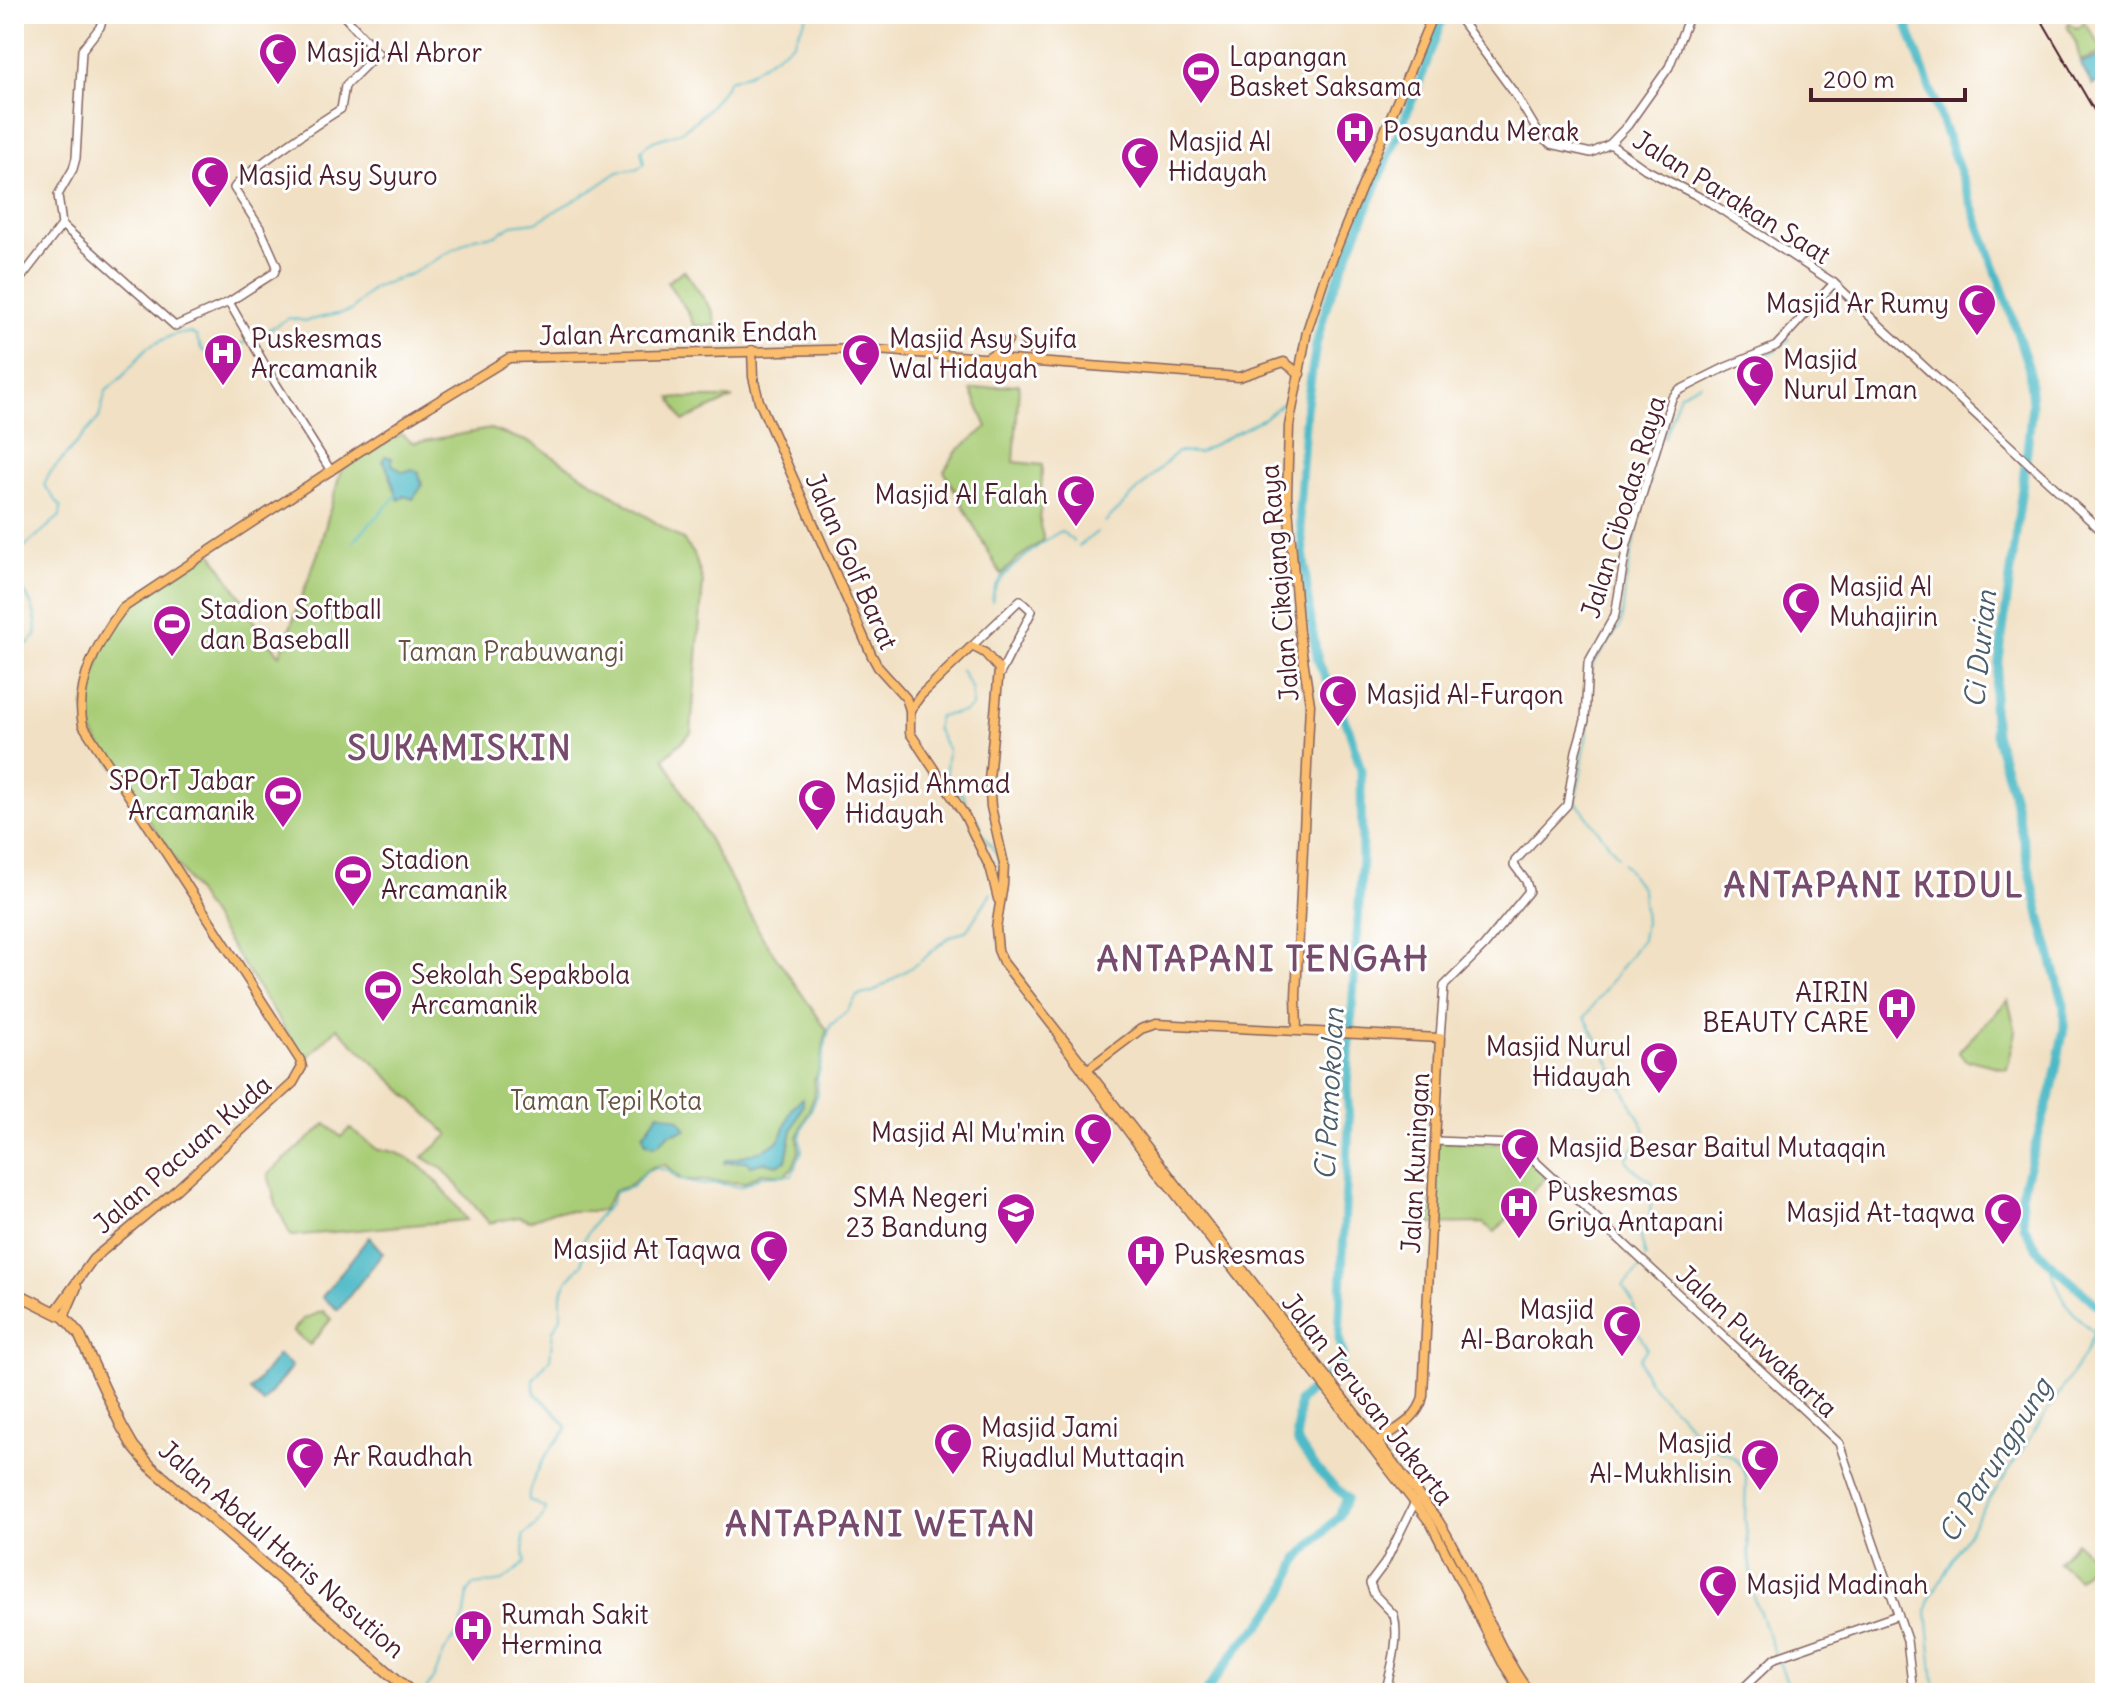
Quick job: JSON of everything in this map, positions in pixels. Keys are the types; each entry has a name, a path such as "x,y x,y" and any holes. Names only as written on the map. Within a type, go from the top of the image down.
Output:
{"highway":[{"name":"Jalan Abdul Haris Nasution","path":"14,1292 59,1314 86,1345 121,1425 144,1459 412,1693"}],"main road":[{"name":"Jalan Cikajang Raya","path":"1297,1030 1310,704 1299,632 1287,495 1289,429 1307,331 1324,279 1433,14"},
{"path":"1024,340 1040,361"},
{"path":"987,357 1002,349 1008,341"},
{"name":"Jalan Arcamanik Endah","path":"123,608 460,386 509,358 863,349 1239,377 1284,362 1300,374"},
{"name":"Jalan Golf Barat","path":"752,350 753,377 759,401 872,656 878,667 902,692 910,710 910,733 965,816 994,878 998,899"},
{"name":"Jalan Pacuan Kuda","path":"59,1314 82,1275 103,1250 166,1198 293,1083 302,1066 83,725 80,710 89,670 102,640 123,608"},
{"path":"910,710 921,695 972,646 989,657 1000,674"},
{"name":"Jalan Terusan Jakarta","path":"1000,674 989,780 991,807 1003,857 1004,873 996,928 998,950 1003,962 1290,1337 1438,1520 1502,1662 1522,1693"},
{"path":"902,692 921,695"},
{"path":"994,878 1004,873"},
{"path":"1085,1071 1141,1029 1156,1024 1440,1038"},
{"name":"Jalan Kuningan","path":"1374,1444 1413,1417 1423,1396 1440,1038"},
{"name":"Jalan Terusan Jakarta","path":"1374,1444 1457,1561 1508,1659 1530,1693"}],"street":[{"path":"104,14 100,27 82,50 76,158 58,195 62,225 173,325 178,326 229,302 274,273 277,266 267,240 234,188 239,181 343,106 345,86 378,53 342,14"},
{"path":"1456,14 1515,94 1541,137 1551,144 1587,153 1610,144 1628,125 1669,67 1690,14"},
{"name":"Jalan Parakan Saat","path":"1610,144 1645,169 1711,203 1834,283 2105,534"},
{"path":"14,287 62,225"},
{"name":"Jalan Cibodas Raya","path":"1529,891 1514,863 1567,805 1585,720 1588,663 1615,615 1627,544 1672,398 1678,391 1776,346 1834,283"},
{"path":"229,302 331,471"},
{"path":"972,646 1020,600 1032,611 1000,674"},
{"name":"Jalan Kuningan","path":"1440,1038 1444,986 1484,946 1529,891"},
{"name":"Jalan Purwakarta","path":"1435,1141 1512,1144 1520,1147 1839,1443 1907,1640 1913,1693"},
{"path":"1385,1693 1394,1651 1396,1621 1370,1589 1370,1583 1385,1563 1415,1502"},
{"path":"1738,1693 1777,1657 1898,1615"}],"green space":[{"path":"2084,22 2105,52 2080,61 2076,43 2067,26 2069,23 2076,28"},
{"path":"684,270 713,312 716,326 694,326 667,282"},
{"path":"1019,384 1014,462 1042,465 1040,526 1044,540 1018,558 1001,575 944,471 957,451 987,427 971,390"},
{"path":"671,398 733,398 683,421"},
{"name":"Taman Prabuwangi","path":"490,429 532,443 683,540 694,554 703,582 691,733 664,758 763,938 827,1030 814,1081 815,1095 798,1137 799,1152 793,1167 785,1175 761,1173 744,1183 682,1180 665,1165 646,1171 630,1185 614,1191 602,1211 555,1211 529,1221 519,1217 489,1223 444,1170 423,1157 449,1135 337,1028 305,1060 94,736 84,706 110,627 124,609 211,552 255,624 280,655 318,553 341,470 401,434 413,443"},
{"path":"2008,1000 2016,1032 2007,1069 1969,1062 1958,1052"},
{"path":"326,1124 341,1137 350,1128 378,1150 392,1151 417,1164 440,1185 467,1220 291,1236 277,1207 268,1174"},
{"path":"1435,1141 1512,1144 1548,1175 1495,1232 1483,1223 1430,1224"},
{"path":"323,1311 331,1319 310,1345 293,1331 303,1319"},
{"path":"2076,1542 2096,1560 2078,1579 2058,1562"}],"water":[{"path":"2105,55 2105,80 2092,85 2080,63"},
{"path":"385,456 392,458 392,464 403,472 413,469 419,473 422,486 413,499 404,496 399,500 383,461"},
{"path":"803,1098 786,1161 777,1165 765,1162 751,1166 747,1161 724,1163 775,1143 790,1113"},
{"path":"659,1113 679,1119 686,1130 669,1134 653,1146 646,1143 643,1135"},
{"path":"369,1237 383,1253 338,1310 322,1297"},
{"path":"278,1355 292,1366 263,1403 250,1391"}],"waterway":[{"path":"252,339 289,318 305,321 351,311 373,288 411,274 474,238 496,235 512,225 536,222 618,172 638,169 644,164 641,150 651,142 688,126 708,108 729,80 750,73 793,43 811,14"},
{"name":"Ci Pamokolan","path":"1205,1693 1241,1644 1260,1626 1284,1593 1298,1559 1339,1516 1347,1498 1307,1456 1298,1443 1297,1434 1299,1401 1334,1371 1342,1361 1343,1353 1339,1338 1349,1122 1347,1086 1362,860 1361,770 1349,729 1318,661 1310,617 1299,510 1306,409 1316,345 1327,304 1419,84 1444,14"},
{"name":"Ci Durian","path":"1903,14 2029,369 2032,405 1993,706 1995,734 2064,1005 2064,1028 2053,1085 2021,1194 2024,1226 2037,1249 2105,1312"},
{"path":"14,556 60,516 61,507 44,485 49,474 99,418 106,391 148,347 175,334 190,333 196,336 202,350 207,352 247,342"},
{"path":"1782,345 1790,339"},
{"path":"1758,357 1776,351"},
{"path":"1664,437 1680,394 1701,383"},
{"path":"1105,522 1177,452 1198,453 1264,418 1283,403"},
{"path":"1590,678 1593,664 1621,625 1626,581 1651,477"},
{"path":"353,542 397,495"},
{"path":"992,601 999,581 1045,541 1061,531 1074,542"},
{"path":"1079,546 1097,532"},
{"path":"14,578 24,591 36,620 36,636 14,656"},
{"path":"961,670 972,690 972,707 964,712 939,716 936,728 948,750 946,770 950,785 963,795 1000,865"},
{"path":"1590,696 1576,802 1618,856"},
{"path":"1623,863 1642,890 1645,922 1642,939 1585,1017 1645,1130 1626,1159 1630,1166 1652,1182 1650,1218 1639,1230 1646,1258"},
{"path":"424,1693 444,1652 459,1632 468,1592 474,1585 503,1581 525,1563 523,1536 539,1521 545,1508 529,1500 530,1489 545,1458 567,1427 535,1393 533,1379 550,1359 553,1330 561,1317 561,1294 567,1281 582,1264 584,1239 610,1205 615,1192 632,1187 645,1172 657,1168 669,1171 679,1180 741,1187 761,1176 792,1175 802,1151 802,1130 818,1094 817,1079 830,1026 848,1010 857,996 873,992 921,961 946,939 967,930 991,893"},
{"name":"Ci Parungpung","path":"1935,1693 1927,1611 1930,1598 1976,1520 2085,1354 2094,1332 2065,1301 2048,1261"},
{"path":"1644,1264 1623,1286 1633,1302 1639,1334 1647,1348 1640,1359 1642,1368 1655,1389 1697,1435 1737,1461 1746,1476 1745,1518 1753,1594 1775,1654"},
{"path":"1778,1660 1792,1693"}],"railway":[{"path":"2038,14 2105,129"}],"place":[{"name":"Masjid Al Abror","path":"278,86"},
{"name":"Lapangan Basket Saksama","path":"1201,105"},
{"name":"Posyandu Merak","path":"1355,165"},
{"name":"Masjid Al Hidayah","path":"1140,190"},
{"name":"Masjid Asy Syuro","path":"210,209"},
{"name":"Masjid Ar Rumy","path":"1977,337"},
{"name":"Puskesmas Arcamanik","path":"223,387"},
{"name":"Masjid Asy Syifa Wal Hidayah","path":"861,387"},
{"name":"Masjid Nurul Iman","path":"1755,408"},
{"name":"Masjid Al Falah","path":"1076,528"},
{"name":"Masjid Al Muhajirin","path":"1801,635"},
{"name":"Stadion Softball dan Baseball","path":"172,658"},
{"name":"Masjid Al-Furqon","path":"1338,728"},
{"name":"SPOrT Jabar Arcamanik","path":"283,829"},
{"name":"Masjid Ahmad Hidayah","path":"817,832"},
{"name":"Stadion Arcamanik","path":"353,908"},
{"name":"Sekolah Sepakbola Arcamanik","path":"383,1023"},
{"name":"AIRIN BEAUTY CARE","path":"1897,1041"},
{"name":"Masjid Nurul Hidayah","path":"1659,1095"},
{"name":"Masjid Al Mu'min","path":"1093,1166"},
{"name":"Masjid Besar Baitul Mutaqqin","path":"1520,1181"},
{"name":"Puskesmas Griya Antapani","path":"1519,1240"},
{"name":"SMA Negeri 23 Bandung","path":"1016,1246"},
{"name":"Masjid At-taqwa","path":"2003,1246"},
{"name":"Masjid At Taqwa","path":"769,1283"},
{"name":"Puskesmas","path":"1146,1288"},
{"name":"Masjid Al-Barokah","path":"1622,1358"},
{"name":"Masjid Jami Riyadlul Muttaqin","path":"953,1476"},
{"name":"Ar Raudhah","path":"305,1490"},
{"name":"Masjid Al-Mukhlisin","path":"1760,1492"},
{"name":"Masjid Madinah","path":"1718,1618"},
{"name":"Rumah Sakit Hermina","path":"473,1663"}],"district":[{"name":"SUKAMISKIN","path":"460,747"},
{"name":"ANTAPANI KIDUL","path":"1874,884"},
{"name":"ANTAPANI TENGAH","path":"1263,958"},
{"name":"ANTAPANI WETAN","path":"881,1523"}],"park label":[{"name":"Taman Tepi Kota","path":"606,1100"}]}
